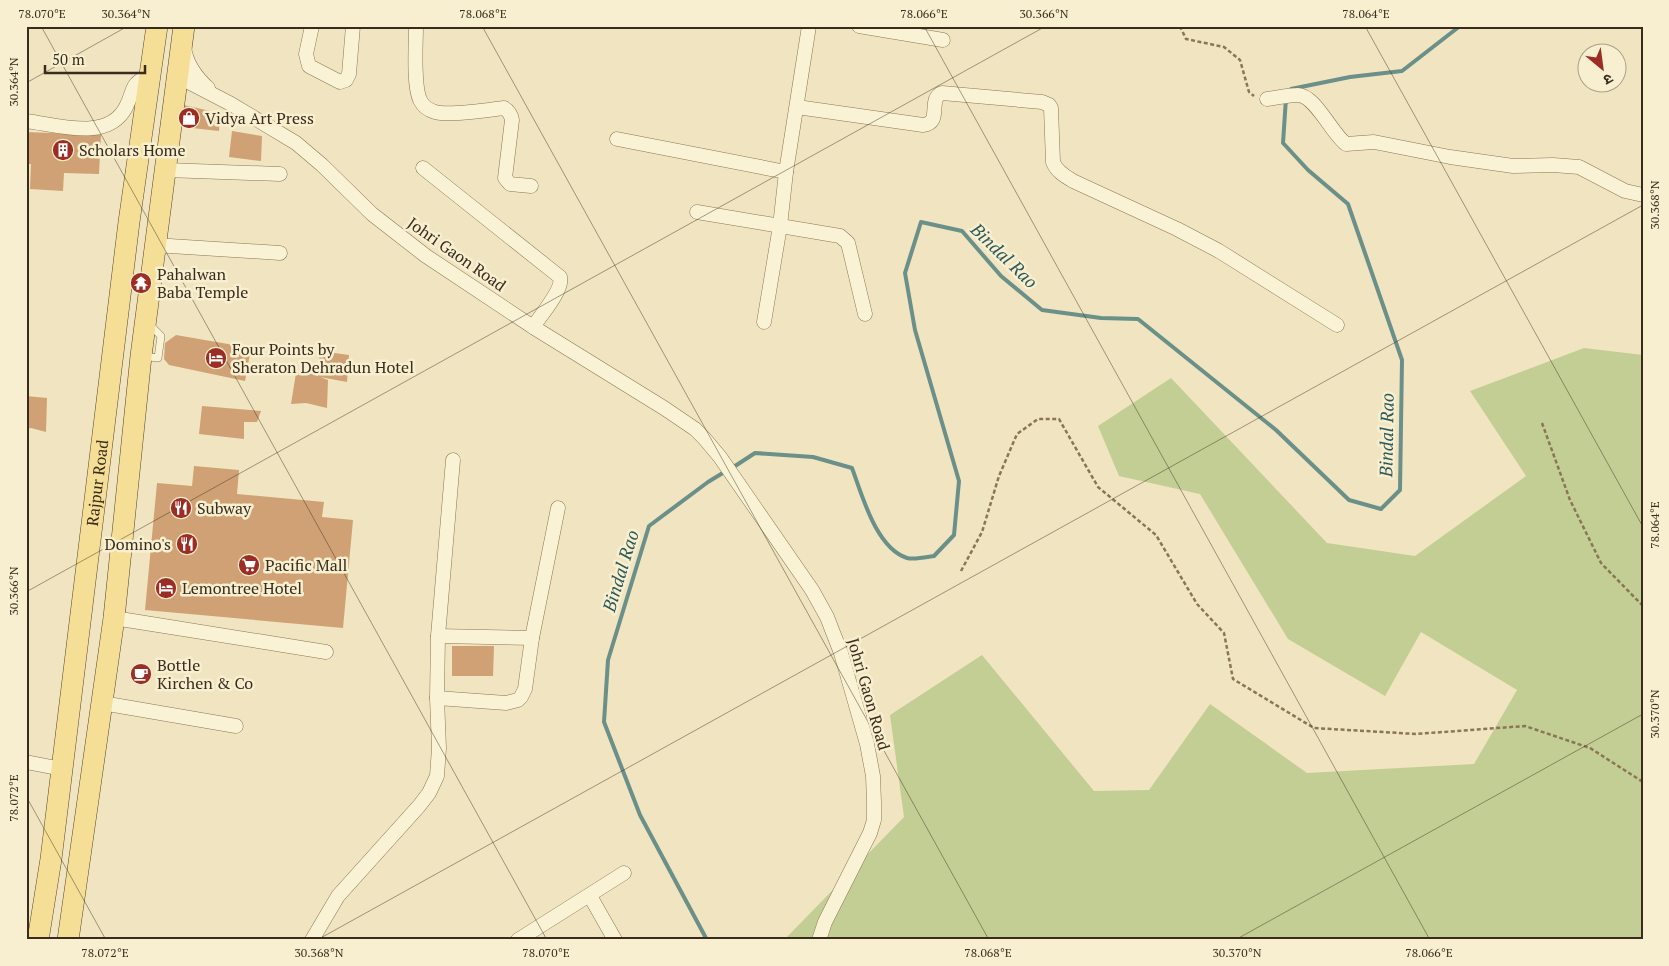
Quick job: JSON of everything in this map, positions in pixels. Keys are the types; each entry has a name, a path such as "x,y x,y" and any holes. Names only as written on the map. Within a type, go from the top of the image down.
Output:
{"main road":[{"name":"Rajpur Road","path":"35,928 51,859 129,222 157,26"},
{"name":"Rajpur Road","path":"68,940 114,618 140,356 183,33"}],"street":[{"path":"312,26 306,54 309,66 340,82 346,80 349,74 352,26"},
{"path":"416,26 417,87 419,98 423,104 436,112 450,113 504,108 507,110 512,120 505,180 510,184 531,186"},
{"path":"764,322 810,26"},
{"path":"859,26 943,40"},
{"path":"183,33 185,55 192,68 201,82 218,97"},
{"path":"26,121 79,128 103,127 112,123 120,116 136,82 150,74"},
{"name":"Johri Gaon Road","path":"177,76 218,97 296,143 322,165 372,214 426,256 533,327 695,429 720,457 812,590 827,617 841,653 867,744 873,776 874,820 870,833 825,922 819,940"},
{"path":"797,107 923,125 930,124 934,119 935,100 942,93 1042,102 1051,108 1054,166 1064,175 1072,181 1177,229 1219,251 1337,325"},
{"path":"1267,99 1303,96 1311,102 1346,144 1374,142 1450,158 1513,166 1553,165 1579,167 1626,191 1643,195"},
{"path":"617,139 786,172"},
{"path":"423,168 560,277 561,284 559,289 533,327"},
{"path":"166,170 280,174"},
{"path":"697,212 840,236 848,243 865,314"},
{"path":"154,245 280,253"},
{"path":"312,940 338,896 413,813 428,793 436,776 439,748 437,698 438,636 453,460"},
{"path":"437,698 506,703 518,700 521,697 525,689 532,638 558,508"},
{"path":"114,618 326,652"},
{"path":"438,636 532,638"},
{"path":"102,703 236,726"},
{"path":"26,762 62,769"},
{"path":"518,940 624,873"},
{"path":"590,896 615,940"}],"path":[{"path":"1180,26 1186,39 1224,47 1240,60 1249,92 1256,97 1267,99"},
{"path":"961,571 982,532 1000,476 1017,434 1038,419 1059,419 1098,486 1156,535 1198,604 1224,633 1233,679 1314,728 1416,734 1525,726 1590,748 1643,782"},
{"path":"1542,423 1570,500 1601,563 1643,606"}],"green space":[{"path":"1584,348 1643,355 1643,940 784,940 904,817 890,715 982,655 1094,791 1149,790 1210,704 1307,773 1474,764 1517,690 1421,632 1385,696 1288,639 1200,494 1119,476 1098,426 1171,378 1327,543 1415,556 1526,476 1470,391"}],"building":[{"path":"183,105 220,113 219,131 183,127"},
{"path":"232,131 262,136 261,161 229,157"},
{"name":"Scholars Home","path":"26,132 101,135 99,174 64,173 63,191 30,189 31,164 26,164"},
{"path":"176,335 251,348 245,381 169,365 164,359 165,343"},
{"path":"320,351 349,355 347,382 320,377 328,380 327,408 306,403 291,404 296,373 309,373 318,376"},
{"path":"26,396 47,398 46,432 31,428 26,429"},
{"path":"202,406 261,411 257,422 244,422 244,439 199,434"},
{"name":"Pacific Mall","path":"194,466 239,470 237,494 324,502 322,517 353,520 343,628 145,610 157,483 192,486"},
{"path":"452,646 494,646 493,676 452,676"}],"waterway":[{"name":"Bindal Rao","path":"1291,89 1350,77 1402,71 1460,26"},
{"name":"Bindal Rao","path":"732,468 755,453 813,457 852,468 866,506 879,532 887,544 896,552 910,559 934,556 954,535 959,481 915,330 905,273 921,222 962,231 1001,276 1042,310 1101,318 1138,319 1276,430 1349,500 1381,509 1400,490 1402,360 1348,204 1308,170 1283,143 1286,98"},
{"name":"Bindal Rao","path":"707,940 640,815 604,722 608,660 649,526 708,482 726,471"}],"place":[{"name":"Vidya Art Press","path":"189,118"},
{"name":"Scholars Home","path":"63,150"},
{"name":"Pahalwan Baba Temple","path":"141,283"},
{"name":"Four Points by Sheraton Dehradun Hotel","path":"216,358"},
{"name":"Subway","path":"181,508"},
{"name":"Domino's","path":"187,544"},
{"name":"Pacific Mall","path":"249,565"},
{"name":"Lemontree Hotel","path":"166,588"},
{"name":"Bottle Kirchen & Co","path":"141,674"}]}
